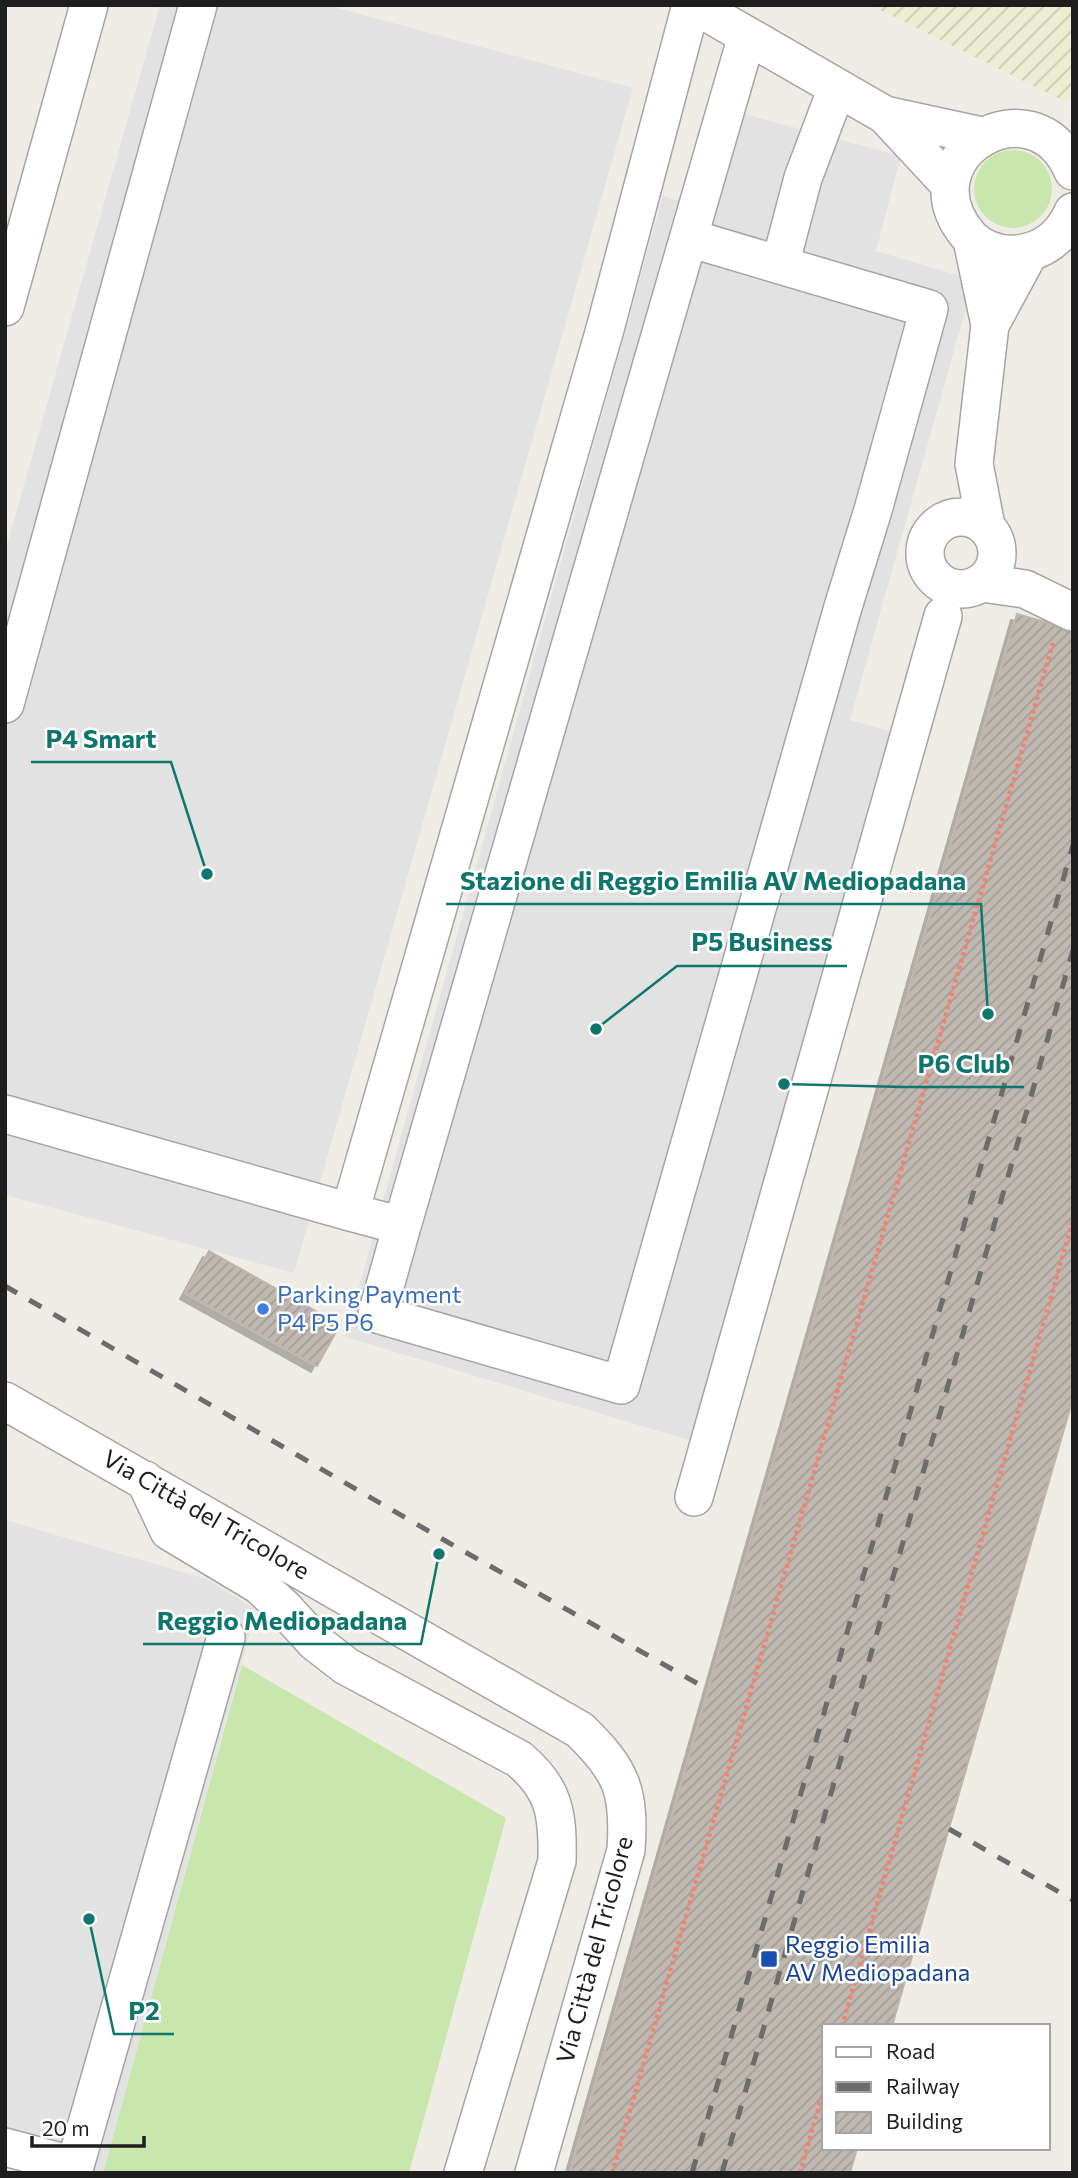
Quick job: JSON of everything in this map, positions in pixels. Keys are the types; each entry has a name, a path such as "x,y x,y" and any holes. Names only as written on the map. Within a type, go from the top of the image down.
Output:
{"street":[{"path":"5,307 89,5"},
{"path":"5,704 198,5"},
{"path":"350,1212 605,329 692,5 885,115 982,136"},
{"path":"690,238 929,309 621,1385 377,1314 747,36"},
{"path":"780,265 803,178 837,88"},
{"path":"885,115 950,185"},
{"path":"1073,171 1067,158 1054,143 1055,129 1000,129 982,136 967,148 955,165 950,185 951,205 959,224 972,240 989,251 1009,255 1029,253 1048,245 1063,231 1073,212"},
{"path":"968,575 974,464 990,325 972,240"},
{"path":"990,325 1029,253"},
{"path":"605,329 659,344"},
{"path":"974,464 945,519 936,526 925,544 927,566 932,575 968,575 1025,589 1063,625"},
{"path":"694,1497 968,575 977,519 966,516 945,519"},
{"path":"5,1114 402,1226"},
{"name":"Via Città del Tricolore","path":"5,1401 580,1730 606,1755 621,1786 628,1813 626,1850 534,2173"},
{"path":"145,1480 169,1531 259,1585 315,1642 346,1665 519,1759 538,1776 551,1801 558,1830 557,1861 463,2173"},
{"path":"5,2147 75,2166 226,1637"}],"path":[{"path":"612,2173 1063,625"},
{"path":"843,2024 1073,1220"},
{"path":"646,2022 654,2025"},
{"path":"800,2173 822,2097"}],"green space":[{"path":"870,5 1073,5 1073,97 1064,101"},
{"path":"1013,150 1028,153 1041,161 1049,174 1052,189 1049,204 1041,217 1028,225 1013,228 998,225 985,217 977,204 974,189 977,174 985,161 998,153"},
{"path":"242,1665 506,1818 409,2173 103,2173"}],"shaded area":[{"path":"160,5 327,5 633,88 294,1273 5,1195 5,552"},
{"path":"737,112 901,156 876,251 974,280 850,720 926,741 715,1448 345,1337 663,196 711,210"},
{"path":"5,1520 206,1579 256,1610 103,2173 5,2173"}],"building":[{"path":"1017,614 1073,630 1073,1398 893,2024 822,2024 822,2150 856,2150 850,2173 570,2173"},
{"name":"Parking Payment P4 P5 P6","path":"209,1251 340,1325 317,1366 186,1293"}],"railway":[{"path":"692,2173 1073,845"},
{"path":"722,2173 1073,950"},
{"path":"5,1286 709,1690"},
{"path":"949,1829 1073,1900"}],"place":[{"name":"P4 Smart","path":"207,874"},
{"name":"Stazione di Reggio Emilia AV Mediopadana","path":"988,1014"},
{"name":"P5 Business","path":"596,1029"},
{"name":"P6 Club","path":"784,1084"},
{"name":"Parking Payment P4 P5 P6","path":"263,1309"},
{"name":"Reggio Mediopadana","path":"439,1554"},
{"name":"P2","path":"89,1919"},
{"name":"Reggio Emilia AV Mediopadana","path":"769,1959"}]}
